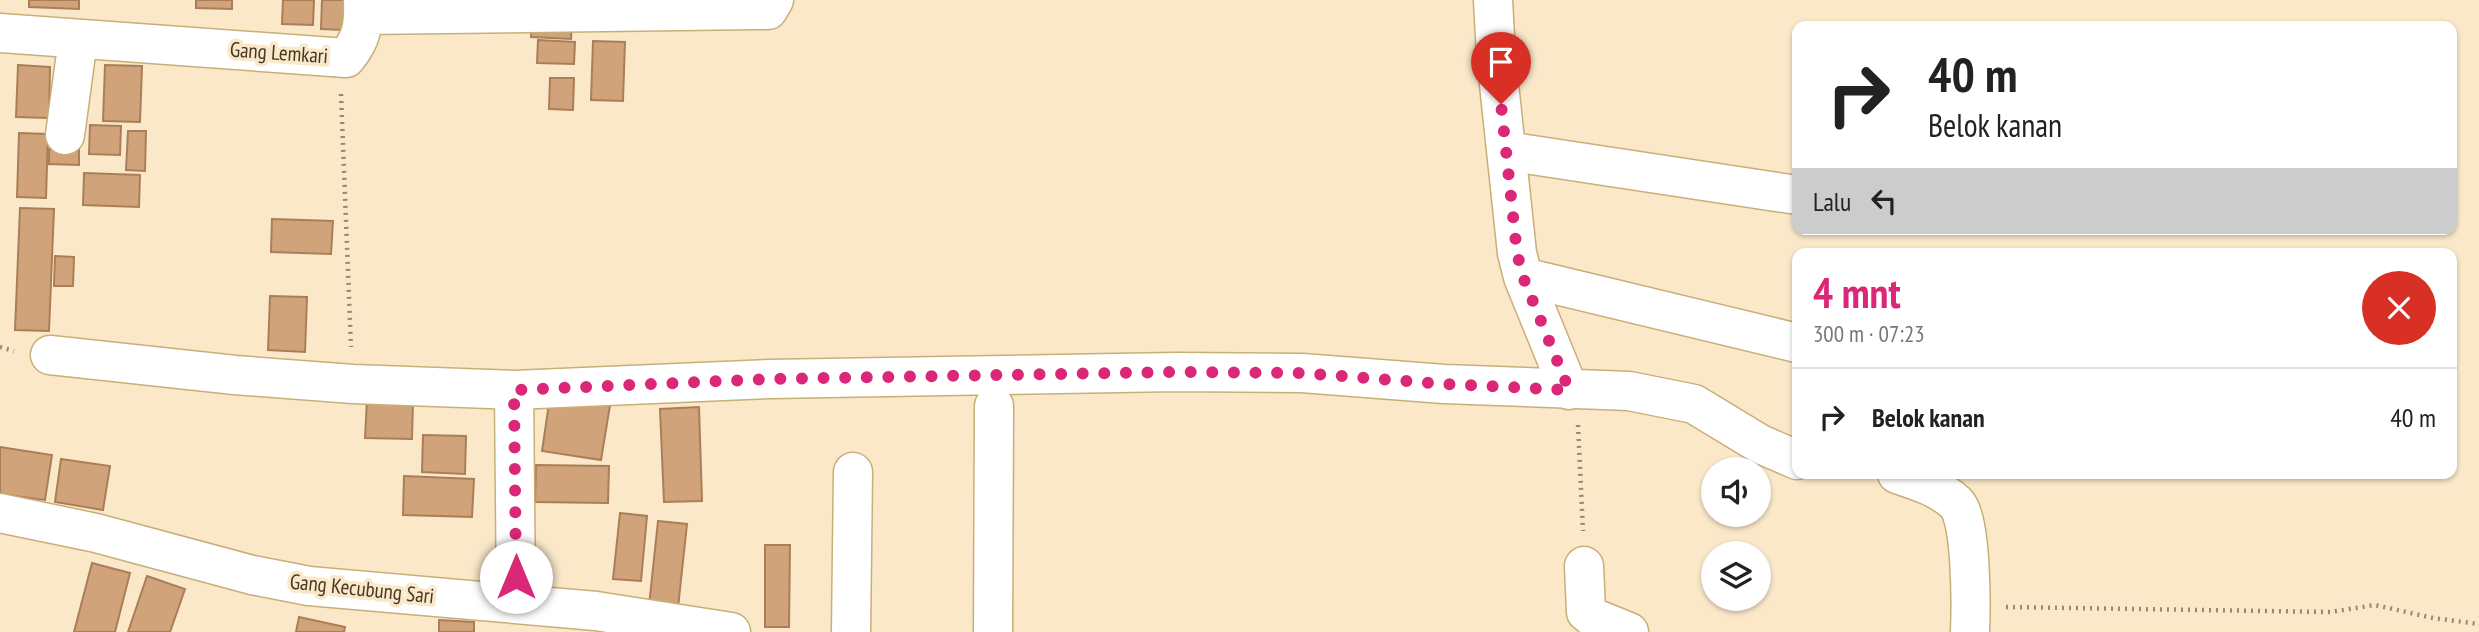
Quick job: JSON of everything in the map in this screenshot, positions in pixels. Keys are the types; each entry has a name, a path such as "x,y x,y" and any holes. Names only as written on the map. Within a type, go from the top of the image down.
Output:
{"street":[{"name":"Gang Lemkari","path":"0,33 346,58 359,42 363,8 768,10 774,0"},
{"path":"1493,0 1513,230 1523,277 1569,390"},
{"path":"65,135 78,39"},
{"path":"1506,152 1792,194"},
{"path":"1523,277 1792,342"},
{"path":"50,355 235,375 353,384 514,390 770,379 1190,372 1302,373 1444,384 1629,391 1693,404 1760,444 1792,458"},
{"path":"514,390 516,603"},
{"path":"993,632 994,406"},
{"path":"851,632 853,472"},
{"path":"1913,479 1926,483 1957,504 1965,522 1970,619"},
{"name":"Gang Kecubung Sari","path":"0,513 96,533 252,575 309,586 596,611 731,632"},
{"path":"1584,566 1586,612 1629,632"}],"path":[{"path":"346,58 340,84 353,384"},
{"path":"1569,390 1580,430 1584,566"},
{"path":"1970,619 2330,612 2375,605 2433,618 2479,624"}],"building":[{"path":"29,0 79,0 79,9 29,7"},
{"path":"196,0 232,0 232,9 196,8"},
{"path":"283,0 314,0 313,25 282,24"},
{"path":"322,0 345,0 344,30 321,29"},
{"path":"532,21 572,22 571,39 531,37"},
{"path":"538,40 575,42 574,64 537,63"},
{"path":"593,41 625,42 623,101 591,100"},
{"path":"18,65 50,67 49,118 16,117"},
{"path":"105,65 142,66 140,122 103,121"},
{"path":"550,78 574,78 573,110 549,109"},
{"path":"90,125 121,126 120,155 89,154"},
{"path":"128,131 146,131 145,171 126,170"},
{"path":"19,133 48,134 46,198 17,197"},
{"path":"49,149 79,150 79,165 49,164"},
{"path":"84,173 140,175 139,207 83,205"},
{"path":"20,208 54,209 49,331 15,330"},
{"path":"272,219 333,221 331,254 271,252"},
{"path":"55,256 74,257 73,286 54,286"},
{"path":"270,296 307,297 305,352 268,350"},
{"path":"551,390 611,399 601,460 542,451"},
{"path":"367,399 413,401 412,439 365,438"},
{"path":"699,407 702,501 664,502 660,409"},
{"path":"423,435 466,436 465,474 422,472"},
{"path":"0,447 52,455 45,500 0,494"},
{"path":"61,459 110,466 103,510 55,502"},
{"path":"536,465 609,466 608,503 535,502"},
{"path":"404,476 474,479 472,517 403,515"},
{"path":"620,513 647,516 641,581 613,579"},
{"path":"658,521 687,524 678,608 649,606"},
{"path":"765,545 790,545 789,627 765,627"},
{"path":"92,563 130,573 115,632 74,632"},
{"path":"147,576 185,589 170,632 128,632"},
{"path":"299,617 345,627 344,632 296,632"},
{"path":"439,620 474,622 474,632 439,632"}],"route":[{"path":"516,577 514,390 770,379 1176,372 1302,373 1569,390 1523,277 1517,253 1501,104"}]}
